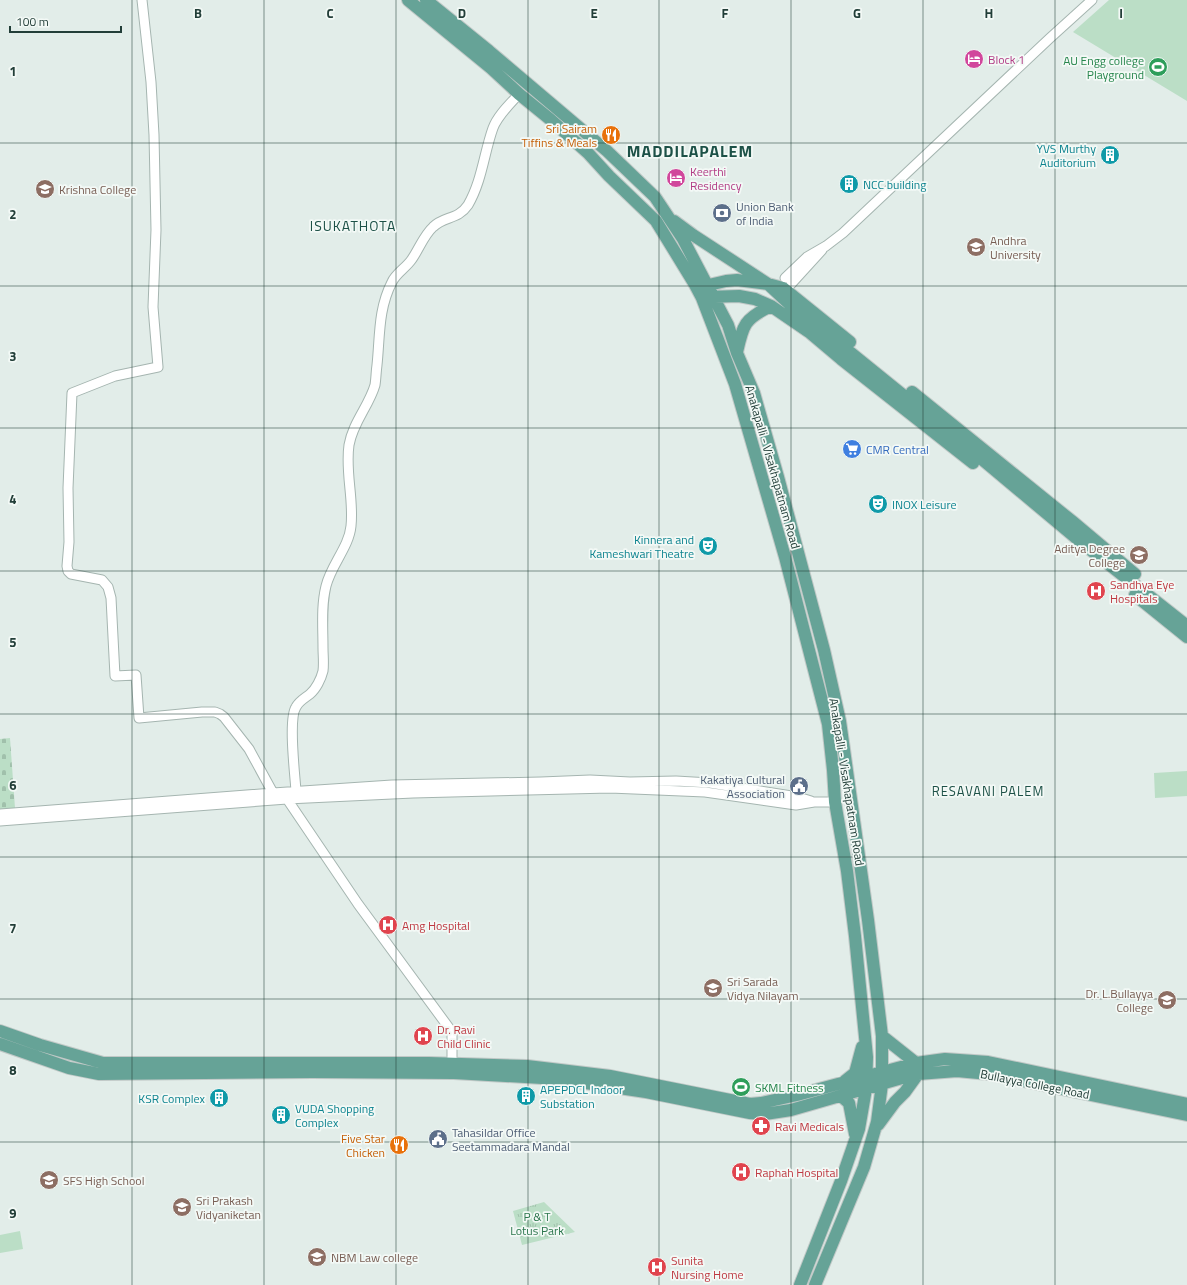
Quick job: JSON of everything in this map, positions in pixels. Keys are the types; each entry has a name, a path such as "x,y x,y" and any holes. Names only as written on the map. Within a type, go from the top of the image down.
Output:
{"main road":[{"path":"408,0 491,68 518,94 551,120 588,153 656,221 705,292 755,299 770,306 809,332 841,359 970,460 1187,637"},
{"path":"426,0 607,151 655,196 682,240 705,292"},
{"path":"668,216 693,235 768,284 797,311 983,460 1076,538 1187,626"},
{"path":"705,292 726,281 737,280 768,284 783,288 949,421 1187,616"},
{"name":"Anakapalli - Visakhapatnam Road","path":"705,292 728,325 737,353 754,393 824,650 840,721 868,920 882,1036 882,1078 877,1122 864,1167 815,1285"},
{"name":"Anakapalli - Visakhapatnam Road","path":"705,292 735,384 785,557 828,724 834,770 835,802 855,936 864,1032 867,1076 866,1089 859,1129 800,1285"},
{"path":"737,353 742,331 747,322 754,315 770,306"},
{"path":"0,1031 40,1045 103,1063 452,1064 527,1066 610,1076 750,1104 779,1100 867,1076 882,1078"},
{"path":"843,1083 855,1073 864,1032"},
{"path":"874,1131 895,1102 905,1092 917,1068 882,1036"},
{"path":"0,1044 69,1068 99,1074 312,1072 454,1073 514,1076 559,1079 646,1092 754,1114 778,1112 866,1089 882,1078"},
{"name":"Bullayya College Road","path":"882,1078 945,1059 988,1062 1187,1104"},
{"name":"Bullayya College Road","path":"917,1068 989,1074 1187,1114"},
{"path":"841,1096 848,1103 855,1139"}],"street":[{"path":"142,0 152,82 156,230 153,307 158,367 115,376 72,393 68,488 68,571 71,574 102,580 108,587 111,598 115,676 136,675 139,718 202,712 216,712 224,717 250,749 273,793 287,798 358,904 452,1032 452,1064"},
{"path":"788,281 807,257 826,246 843,233 1048,39 1092,0"},
{"path":"296,791 293,713 296,705 312,693 323,672 323,615 326,584 346,544 351,528 352,506 349,484 349,446 352,432 368,402 375,384 379,322 384,299 392,281 411,261 432,227 441,221 454,217 462,212 469,203 480,175 493,126 518,94"},
{"path":"0,814 392,785 590,780 710,783 798,797 814,802"},
{"path":"0,821 287,798 413,792 610,788 705,792 796,805 814,802 835,802"}],"green space":[{"name":"AU Engg college Playground","path":"1109,0 1187,0 1187,101 1073,32"},
{"path":"10,738 15,808 0,809 0,739"},
{"path":"1187,771 1187,796 1155,798 1154,773"},
{"name":"P & T Lotus Park","path":"544,1202 575,1232 522,1245 513,1211"},
{"path":"20,1231 23,1249 0,1253 0,1235"}],"place":[{"name":"Block 1","path":"974,59"},
{"name":"AU Engg college Playground","path":"1158,67"},
{"name":"Sri Sairam Tiffins & Meals","path":"611,135"},
{"name":"YVS Murthy Auditorium","path":"1110,155"},
{"name":"Keerthi Residency","path":"676,178"},
{"name":"NCC building","path":"849,184"},
{"name":"Krishna College","path":"45,189"},
{"name":"Union Bank of India","path":"722,213"},
{"name":"Andhra University","path":"976,247"},
{"name":"CMR Central","path":"852,449"},
{"name":"INOX Leisure","path":"878,504"},
{"name":"Kinnera and Kameshwari Theatre","path":"708,546"},
{"name":"Aditya Degree College","path":"1139,555"},
{"name":"Sandhya Eye Hospitals","path":"1096,591"},
{"name":"Kakatiya Cultural Association","path":"799,786"},
{"name":"Amg Hospital","path":"388,925"},
{"name":"Sri Sarada Vidya Nilayam","path":"713,988"},
{"name":"Dr. L.Bullayya College","path":"1167,1000"},
{"name":"Dr. Ravi Child Clinic","path":"423,1036"},
{"name":"SKML Fitness","path":"741,1087"},
{"name":"APEPDCL Indoor Substation","path":"526,1096"},
{"name":"KSR Complex","path":"219,1098"},
{"name":"VUDA Shopping Complex","path":"281,1115"},
{"name":"Ravi Medicals","path":"761,1126"},
{"name":"Tahasildar Office Seetammadara Mandal","path":"438,1139"},
{"name":"Five Star Chicken","path":"399,1145"},
{"name":"Raphah Hospital","path":"741,1172"},
{"name":"SFS High School","path":"49,1180"},
{"name":"Sri Prakash Vidyaniketan","path":"182,1207"},
{"name":"NBM Law college","path":"317,1257"},
{"name":"Sunita Nursing Home","path":"657,1267"}],"district":[{"name":"MADDILAPALEM","path":"690,151"},
{"name":"ISUKATHOTA","path":"353,225"},
{"name":"RESAVANI PALEM","path":"988,791"}]}
